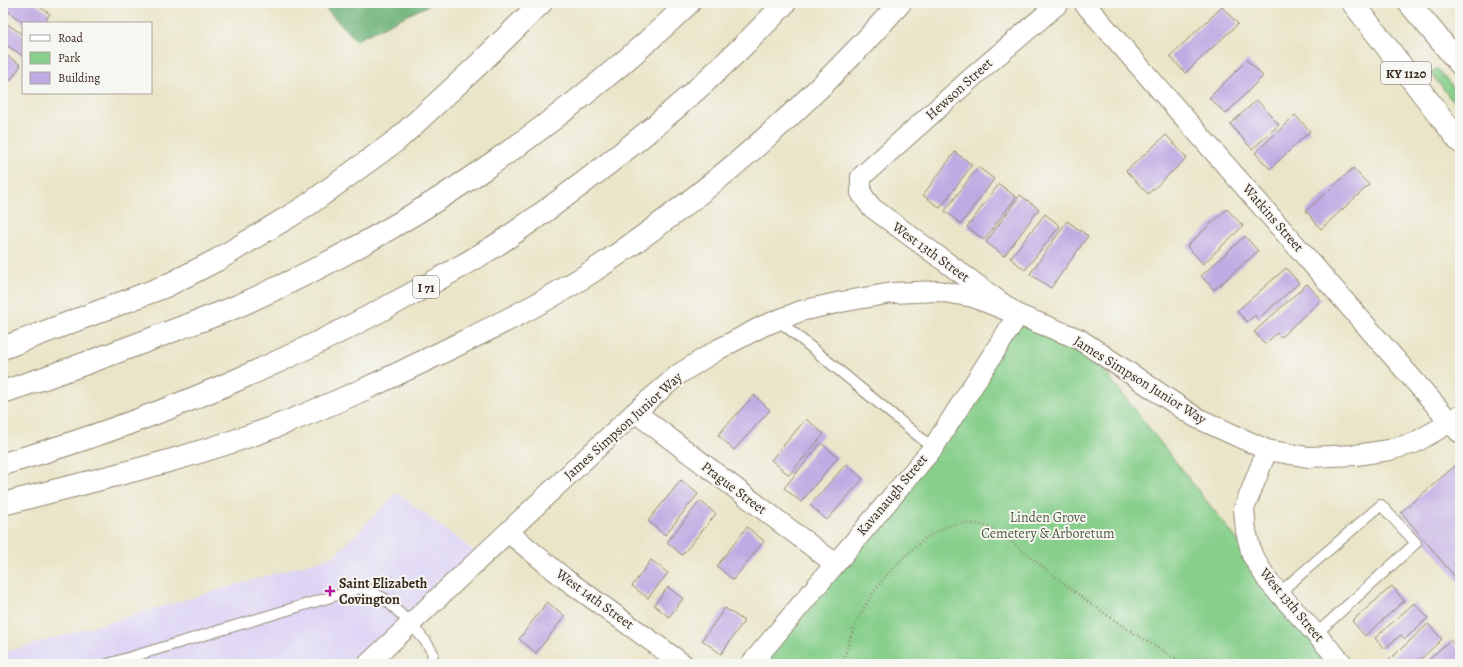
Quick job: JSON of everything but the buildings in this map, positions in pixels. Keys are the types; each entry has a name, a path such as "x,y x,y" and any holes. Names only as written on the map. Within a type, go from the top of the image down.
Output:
{"main road":[{"path":"3,348 166,286 218,260 305,207 397,140 477,66 541,3"},
{"path":"3,392 92,362 247,302 360,246 435,202 501,158 601,82 689,3"},
{"name":"I 71","path":"3,464 53,450 184,403 329,339 456,270 506,239 652,130 705,83 785,3"},
{"path":"3,504 162,462 265,430 383,382 521,313 594,270 694,198 748,154 828,79 900,3"},
{"name":"KY 1120","path":"1352,3 1460,142"},
{"path":"1409,3 1460,64"}],"street":[{"name":"Hewson Street","path":"861,177 976,74 1059,3"},
{"name":"Watkins Street","path":"1084,3 1457,423"},
{"name":"West 13th Street","path":"861,177 861,193 871,208 1018,315"},
{"name":"James Simpson Junior Way","path":"368,664 635,412 679,374 719,349 762,326 801,311 841,302 892,293 938,291 973,297 1079,339 1195,417 1267,450 1308,457 1356,455 1389,450 1414,443 1457,423"},
{"name":"Kavanaugh Street","path":"751,664 834,563 933,448 1018,315"},
{"name":"Prague Street","path":"635,412 834,563"},
{"name":"West 13th Street","path":"1267,450 1244,508 1246,531 1252,555 1268,581 1343,664"},
{"name":"West 14th Street","path":"508,532 564,578 683,664"}],"lane":[{"path":"778,320 933,448"},
{"path":"1279,593 1381,505 1416,543 1316,634"},
{"path":"108,664 364,588 386,600 411,624 426,642 432,653 431,664"}],"path":[{"path":"843,664 853,631 863,610 885,577 917,544 945,526 963,523 978,524 998,532 1100,611 1184,664"}],"shaded area":[{"name":"Saint Elizabeth Covington","path":"397,493 482,557 379,655 389,664 3,664 3,653 334,556"}],"green space":[{"path":"320,3 433,3 356,40"},
{"path":"1437,68 1460,95 1460,111 1431,73"},
{"name":"Linden Grove Cemetery & Arboretum","path":"1018,315 1079,339 1279,593 1343,664 751,664 933,448"}],"place":[{"name":"Saint Elizabeth Covington","path":"330,591"}]}
